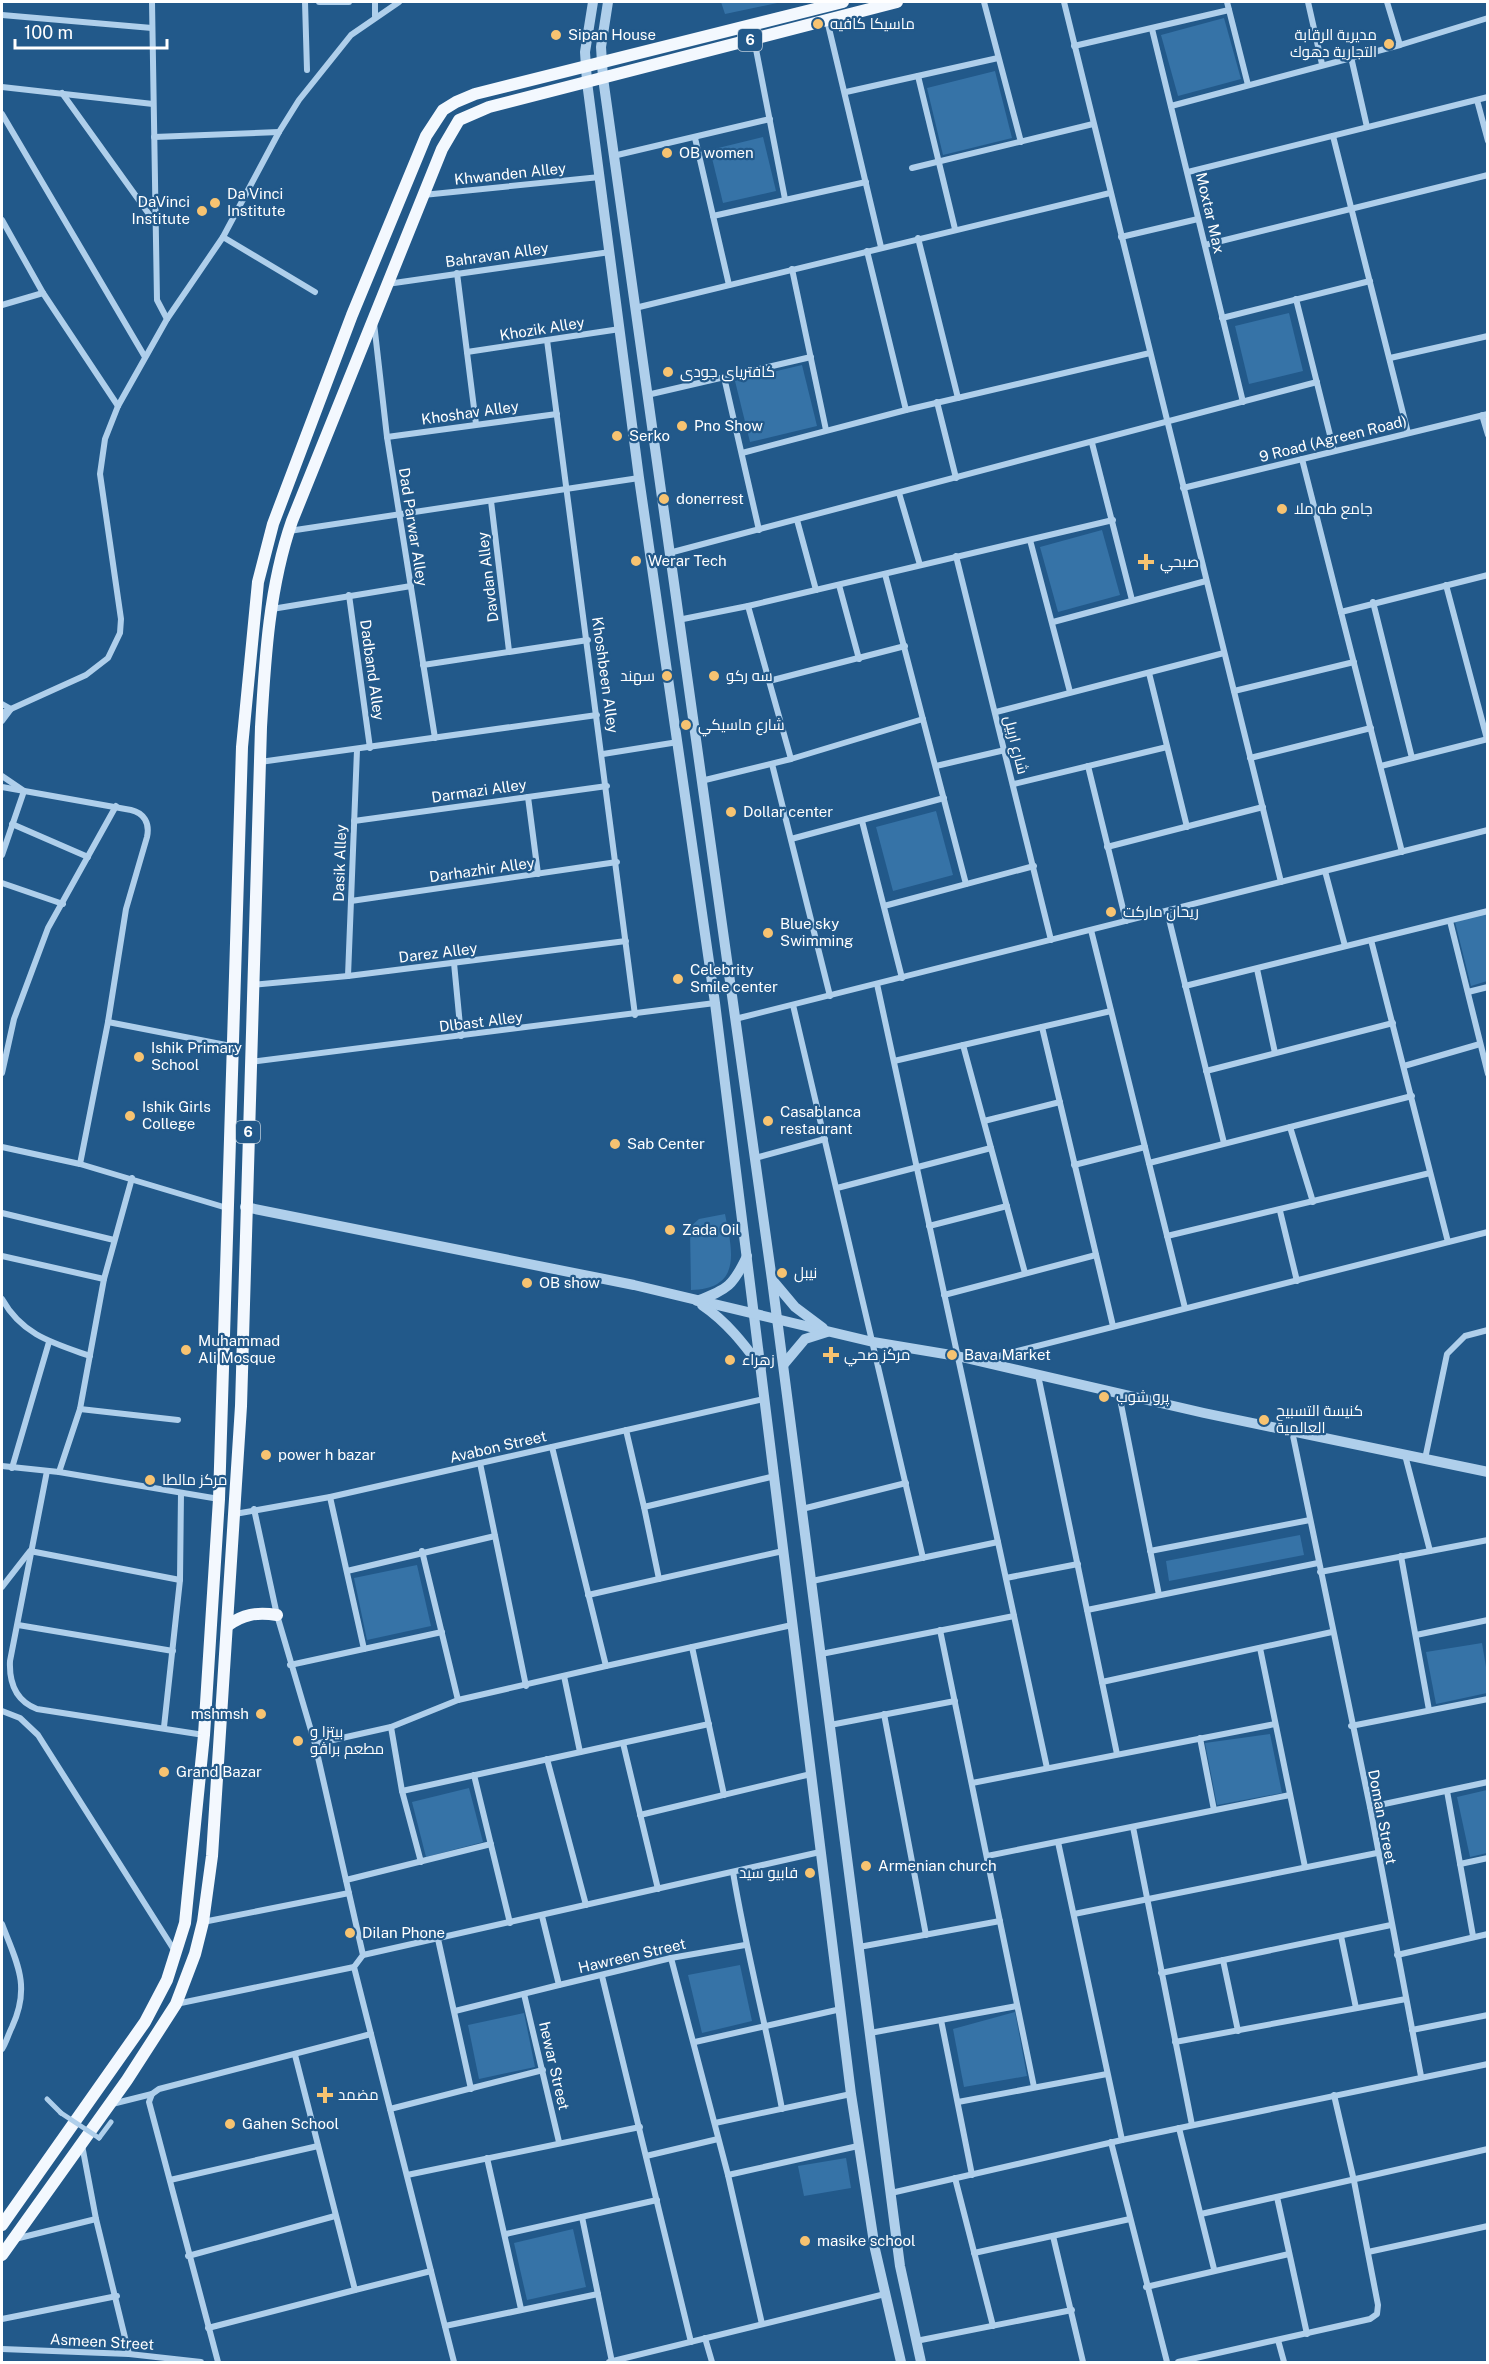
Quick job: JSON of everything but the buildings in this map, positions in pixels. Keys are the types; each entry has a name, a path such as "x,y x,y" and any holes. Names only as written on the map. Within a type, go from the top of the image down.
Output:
{"main road":[{"name":"6","path":"2,2225 145,2022 166,1980 176,1953 189,1898 204,1735 219,1499 231,1047 244,702 258,582 264,552 352,315 426,136 438,116 456,102 801,7 843,2"},
{"name":"6","path":"2,2255 150,2047 176,2004 195,1954 203,1922 212,1856 235,1514 260,762 266,650 272,609 289,531 373,318 449,133 462,117 489,107 897,2"},
{"path":"237,885 256,885"},
{"path":"236,917 255,918"},
{"path":"227,1626 255,1613 277,1615"}],"street":[{"path":"152,2 157,300 167,319"},
{"path":"304,2 307,70"},
{"path":"319,2 349,2"},
{"path":"375,2 375,16"},
{"path":"2,713 98,668 116,646 121,619 100,474 105,439 118,406 167,319 222,237 279,132 340,46 375,16 399,2"},
{"path":"592,2 585,66 587,82 639,478 715,1003 776,1476 792,1625 858,2146 885,2294 901,2362"},
{"path":"608,2 601,40 601,61 613,156 784,1364 900,2266 921,2362"},
{"path":"984,2 1021,142"},
{"path":"1064,2 1281,882"},
{"path":"1227,2 1248,85"},
{"path":"1308,2 1322,64"},
{"path":"1387,2 1400,45"},
{"path":"1074,46 1230,10"},
{"path":"2,15 152,28"},
{"path":"1171,105 1400,45 1488,18"},
{"path":"827,20 846,92 881,247"},
{"name":"Moxtar Max","path":"1152,28 1243,402"},
{"path":"754,39 785,199"},
{"path":"1351,57 1366,127"},
{"path":"846,92 998,58"},
{"path":"918,76 955,229"},
{"path":"2,87 153,104"},
{"path":"62,93 156,224"},
{"path":"1188,172 1488,97"},
{"path":"1477,100 1488,141"},
{"path":"2,114 145,357"},
{"path":"613,156 770,119"},
{"path":"912,168 1094,124"},
{"path":"154,137 279,132"},
{"path":"1333,136 1408,433"},
{"path":"695,138 729,285"},
{"path":"1205,245 1488,175"},
{"name":"Khwanden Alley","path":"423,195 600,177"},
{"path":"713,216 866,182"},
{"path":"634,308 1110,193"},
{"path":"1121,237 1198,219"},
{"path":"2,224 43,293 118,406"},
{"path":"222,237 315,292"},
{"path":"918,238 958,398"},
{"path":"867,251 906,410"},
{"name":"Bahravan Alley","path":"387,284 610,252"},
{"path":"792,269 826,430"},
{"path":"457,273 476,424"},
{"path":"1222,318 1370,281"},
{"path":"2,305 43,293"},
{"path":"1296,299 1334,451"},
{"name":"Dad Parwar Alley","path":"373,318 387,437 435,738"},
{"name":"Khozik Alley","path":"467,352 620,329"},
{"path":"1390,358 1488,336"},
{"name":"Khoshbeen Alley","path":"547,340 603,754 635,1015"},
{"path":"742,453 938,402 1150,353"},
{"path":"646,395 811,357"},
{"path":"724,377 759,530"},
{"path":"668,554 1317,382"},
{"path":"938,402 956,478"},
{"name":"Khoshav Alley","path":"387,437 557,414"},
{"path":"1485,414 1488,435"},
{"name":"9 Road (Agreen Road)","path":"1183,488 1485,414"},
{"path":"1092,443 1132,600"},
{"path":"1302,459 1402,852"},
{"path":"289,531 639,478"},
{"path":"899,493 920,565"},
{"name":"Davdan Alley","path":"491,501 509,651"},
{"path":"797,520 816,590"},
{"path":"677,620 748,606 1113,520"},
{"path":"1030,540 1070,692"},
{"name":"شارع اربيل","path":"956,556 1051,940"},
{"path":"885,574 966,884"},
{"path":"1341,612 1373,602 1488,576"},
{"path":"1053,622 1206,581"},
{"path":"272,609 411,585"},
{"path":"839,585 859,659"},
{"path":"1381,766 1487,739 1446,585"},
{"name":"Dadband Alley","path":"349,595 370,748"},
{"path":"1373,602 1412,758"},
{"path":"748,606 791,759"},
{"path":"423,664 588,640"},
{"path":"769,681 905,646"},
{"path":"996,712 1224,653"},
{"path":"1234,691 1354,662"},
{"path":"1149,673 1187,827"},
{"path":"2,704 11,709"},
{"path":"2,721 11,709"},
{"path":"260,762 597,716"},
{"path":"701,781 791,759 923,719"},
{"path":"1250,758 1371,728"},
{"path":"603,754 678,742"},
{"path":"1014,784 1167,747"},
{"name":"Dasik Alley","path":"348,976 357,750"},
{"path":"936,766 1005,750"},
{"path":"772,764 830,996"},
{"path":"1088,766 1125,921"},
{"path":"2,776 24,791"},
{"name":"Darmazi Alley","path":"354,820 607,786"},
{"path":"2,787 116,806 142,815 148,831 129,894 108,1022 80,1164"},
{"path":"2,855 24,791"},
{"path":"528,797 538,874"},
{"path":"790,839 944,798"},
{"path":"2,1073 24,989 48,928 116,806"},
{"path":"1107,847 1263,807"},
{"path":"862,821 902,978"},
{"path":"12,824 88,857"},
{"path":"735,1020 1488,830"},
{"name":"Darhazhir Alley","path":"351,901 617,862"},
{"path":"884,906 1034,866"},
{"path":"1325,871 1345,946"},
{"path":"2,883 63,903"},
{"path":"1167,911 1224,1143"},
{"path":"1185,986 1488,911"},
{"path":"1450,921 1487,1070"},
{"path":"1091,930 1185,1308"},
{"path":"1371,940 1448,1242"},
{"name":"Darez Alley","path":"252,985 348,976 626,941"},
{"path":"454,963 461,1036"},
{"path":"1257,969 1275,1053"},
{"path":"877,984 1047,1768"},
{"path":"1468,992 1488,987"},
{"name":"Dlbast Alley","path":"250,1062 635,1015 715,1003"},
{"path":"793,1005 923,1558"},
{"path":"894,1061 1111,1011"},
{"path":"108,1022 231,1047"},
{"path":"1206,1071 1393,1023"},
{"path":"1042,1027 1113,1326"},
{"path":"1404,1066 1480,1044"},
{"path":"963,1045 1025,1273"},
{"path":"1149,1163 1412,1096"},
{"path":"984,1121 1060,1102"},
{"path":"1290,1127 1313,1202"},
{"path":"755,1158 825,1138"},
{"path":"2,1147 132,1178 227,1208"},
{"path":"1074,1165 1145,1147"},
{"path":"837,1188 991,1148"},
{"path":"1167,1236 1430,1173"},
{"path":"60,1472 80,1409 104,1279 132,1178"},
{"path":"929,1226 1007,1206"},
{"path":"246,1207 634,1285 873,1342 957,1356 1119,1394 1488,1472"},
{"path":"1280,1210 1297,1281"},
{"path":"2,1213 114,1240"},
{"path":"985,1363 1002,1355 1113,1326 1488,1232"},
{"path":"697,1301 727,1289 736,1280 748,1255"},
{"path":"944,1294 1096,1255"},
{"path":"2,1256 104,1279"},
{"path":"772,1280 795,1307 828,1332"},
{"path":"2,1299 18,1323 27,1331 49,1342 90,1356"},
{"path":"697,1301 721,1317 762,1369"},
{"path":"1425,1459 1447,1354 1465,1336 1488,1330"},
{"path":"784,1364 805,1339 828,1332"},
{"path":"12,1468 49,1342"},
{"path":"1038,1375 1117,1754"},
{"path":"1119,1394 1159,1595"},
{"name":"Avabon Street","path":"235,1514 330,1497 765,1398"},
{"path":"80,1409 178,1420"},
{"path":"626,1430 658,1579"},
{"name":"Doman Street","path":"1292,1431 1351,1726 1370,1807 1421,2076"},
{"path":"552,1447 606,1666"},
{"path":"1405,1455 1430,1551"},
{"path":"480,1463 526,1686"},
{"path":"2,1466 60,1472 219,1499"},
{"path":"47,1471 9,1671 15,1690 28,1706 37,1709 204,1735"},
{"path":"644,1507 776,1476"},
{"path":"802,1509 906,1483"},
{"path":"164,1727 180,1580 181,1493"},
{"path":"330,1497 364,1649"},
{"path":"255,1509 277,1615 315,1744 363,1955"},
{"path":"1150,1551 1310,1520"},
{"path":"347,1571 422,1551 495,1536"},
{"path":"1320,1572 1488,1540"},
{"path":"812,1581 998,1542"},
{"path":"30,1551 180,1580"},
{"path":"2,1587 30,1551"},
{"path":"422,1551 458,1700"},
{"path":"588,1594 783,1551"},
{"path":"1401,1556 1430,1710"},
{"path":"1087,1610 1318,1563"},
{"path":"1006,1578 1078,1564"},
{"path":"821,1654 1014,1616"},
{"path":"1416,1635 1488,1620"},
{"path":"18,1625 173,1652"},
{"path":"315,1744 391,1727 458,1700 792,1625"},
{"path":"940,1630 1034,2088"},
{"path":"290,1665 442,1632"},
{"path":"1102,1682 1332,1632"},
{"path":"692,1647 724,1795"},
{"path":"1260,1648 1305,1868"},
{"path":"564,1676 580,1752"},
{"path":"1351,1726 1488,1699"},
{"path":"830,1725 955,1701"},
{"path":"2,1712 20,1719 38,1735 176,1953"},
{"path":"884,1714 926,1935"},
{"path":"402,1791 709,1724"},
{"path":"972,1783 1275,1724"},
{"path":"391,1727 402,1791 421,1862"},
{"path":"1200,1738 1214,1810"},
{"path":"623,1743 658,1889"},
{"path":"547,1759 586,1905"},
{"path":"640,1815 811,1774"},
{"path":"474,1775 510,1923"},
{"path":"1370,1807 1488,1782"},
{"path":"1447,1791 1473,1936"},
{"path":"987,1856 1290,1795"},
{"path":"1133,1827 1192,2125"},
{"path":"1058,1842 1122,2140"},
{"path":"346,1880 491,1844"},
{"path":"176,2004 354,1967 363,1955 820,1852"},
{"path":"1074,1914 1377,1853"},
{"path":"1460,1864 1488,1857"},
{"path":"733,1872 745,1945 766,2026 782,2109"},
{"path":"203,1922 349,1893"},
{"name":"Hawreen Street","path":"542,1916 559,1985 671,1958 745,1945"},
{"path":"859,1947 1000,1921"},
{"path":"2,1924 20,1966 22,1988 20,2010 2,2049"},
{"path":"1161,1973 1391,1925"},
{"path":"1397,1955 1488,1934"},
{"path":"1341,1936 1356,2008"},
{"path":"438,1939 471,2089"},
{"path":"671,1958 695,2042 762,2324"},
{"path":"1223,1960 1238,2031"},
{"path":"354,1967 454,2362"},
{"path":"602,1976 691,2342"},
{"path":"455,2011 559,1985"},
{"name":"hewar Street","path":"524,1994 559,2142"},
{"path":"1175,2042 1406,1999"},
{"path":"870,2033 1017,2006"},
{"path":"695,2042 841,2009"},
{"path":"1412,2030 1488,2014"},
{"path":"941,2020 972,2175"},
{"path":"109,2104 371,2034"},
{"path":"295,2055 334,2216 355,2290"},
{"path":"891,2193 1111,2142 1421,2076 1488,2064"},
{"path":"390,2109 543,2070"},
{"path":"958,2102 1107,2074"},
{"path":"152,2094 149,2102 188,2256 218,2362"},
{"path":"715,2123 851,2094"},
{"path":"1178,2362 1203,2360 1370,2319 1377,2314 1378,2305 1368,2252 1334,2095"},
{"path":"47,2099 61,2113 99,2138 111,2122"},
{"path":"407,2175 640,2127"},
{"path":"1179,2128 1215,2269"},
{"path":"646,2156 718,2139"},
{"path":"1111,2142 1146,2287 1167,2362"},
{"path":"81,2144 96,2219 117,2296 129,2354"},
{"path":"170,2180 318,2146"},
{"path":"728,2175 858,2146"},
{"path":"1201,2214 1488,2149"},
{"path":"487,2158 506,2234 521,2309"},
{"path":"955,2178 993,2326"},
{"path":"1277,2197 1307,2334"},
{"path":"506,2234 657,2200"},
{"path":"188,2256 334,2216"},
{"path":"582,2217 611,2362 885,2294"},
{"path":"11,2240 96,2219"},
{"path":"974,2253 1130,2219"},
{"path":"1368,2252 1488,2226"},
{"path":"1053,2236 1083,2362"},
{"path":"1146,2287 1215,2269 1289,2254"},
{"path":"208,2328 431,2271"},
{"path":"445,2326 598,2294"},
{"path":"2,2319 117,2296"},
{"path":"916,2341 1072,2310"},
{"path":"705,2338 712,2362"},
{"path":"1278,2340 1284,2362"},
{"name":"Asmeen Street","path":"2,2349 129,2354 201,2362"}],"shaded area":[{"path":"721,2 782,2 725,14"},
{"path":"1224,18 1241,79 1178,96 1161,35"},
{"path":"995,71 1012,138 943,155 927,88"},
{"path":"763,137 776,191 723,203 710,150"},
{"path":"1289,313 1303,371 1249,384 1235,326"},
{"path":"802,365 817,426 750,442 735,381"},
{"path":"1102,530 1120,595 1058,612 1040,547"},
{"path":"936,811 953,875 893,891 876,827"},
{"path":"1487,913 1487,981 1471,986 1455,922"},
{"path":"725,1214 731,1253 726,1275 719,1283 708,1288 691,1290 690,1227 699,1219"},
{"path":"1300,1535 1304,1555 1169,1581 1166,1561"},
{"path":"417,1565 431,1626 367,1640 354,1578"},
{"path":"1482,1643 1487,1673 1487,1693 1436,1704 1426,1652"},
{"path":"1270,1734 1282,1793 1217,1805 1205,1743"},
{"path":"469,1788 483,1842 426,1857 412,1802"},
{"path":"1487,1790 1487,1853 1470,1857 1457,1797"},
{"path":"740,1965 752,2021 702,2033 688,1975"},
{"path":"1015,2012 1027,2076 964,2087 953,2029"},
{"path":"524,2013 535,2067 479,2079 468,2025"},
{"path":"846,2158 851,2188 804,2196 798,2166"},
{"path":"573,2229 586,2287 527,2300 514,2243"}],"place":[{"name":"ماسيكا كافيه","path":"818,24"},
{"name":"Sipan House","path":"556,35"},
{"name":"مديرية الرقابة التجارية دهوك","path":"1389,44"},
{"name":"OB women","path":"667,153"},
{"name":"Da Vinci Institute","path":"215,203"},
{"name":"DaVinci Institute","path":"202,211"},
{"name":"کافتریای جودی","path":"668,372"},
{"name":"Pno Show","path":"682,426"},
{"name":"Serko","path":"617,436"},
{"name":"donerrest","path":"664,499"},
{"name":"جامع طه ملا","path":"1282,509"},
{"name":"Werar Tech","path":"636,561"},
{"name":"صبحي","path":"1146,562"},
{"name":"سهند","path":"667,676"},
{"name":"سه ركو","path":"714,676"},
{"name":"شارع ماسيكي","path":"686,725"},
{"name":"Dollar center","path":"731,812"},
{"name":"ريحان ماركت","path":"1111,912"},
{"name":"Blue sky Swimming","path":"768,933"},
{"name":"Celebrity Smile center","path":"678,979"},
{"name":"Ishik Primary School","path":"139,1057"},
{"name":"Ishik Girls College","path":"130,1116"},
{"name":"Casablanca restaurant","path":"768,1121"},
{"name":"Sab Center","path":"615,1144"},
{"name":"Zada Oil","path":"670,1230"},
{"name":"نيبل","path":"782,1273"},
{"name":"OB show","path":"527,1283"},
{"name":"Muhammad Ali Mosque","path":"186,1350"},
{"name":"مركز صحي","path":"831,1355"},
{"name":"Bava Market","path":"952,1355"},
{"name":"زهراء","path":"730,1360"},
{"name":"پرو شوب","path":"1104,1397"},
{"name":"كنيسة التسبيح العالمية","path":"1264,1420"},
{"name":"power h bazar","path":"266,1455"},
{"name":"مركز مالطا","path":"150,1480"},
{"name":"mshmsh","path":"261,1714"},
{"name":"بيتزا و مطعم براڤو","path":"298,1741"},
{"name":"Grand Bazar","path":"164,1772"},
{"name":"Armenian church","path":"866,1866"},
{"name":"فابيو سيد","path":"810,1873"},
{"name":"Dilan Phone","path":"350,1933"},
{"name":"مضمد","path":"325,2095"},
{"name":"Gahen School","path":"230,2124"},
{"name":"masike school","path":"805,2241"}]}
